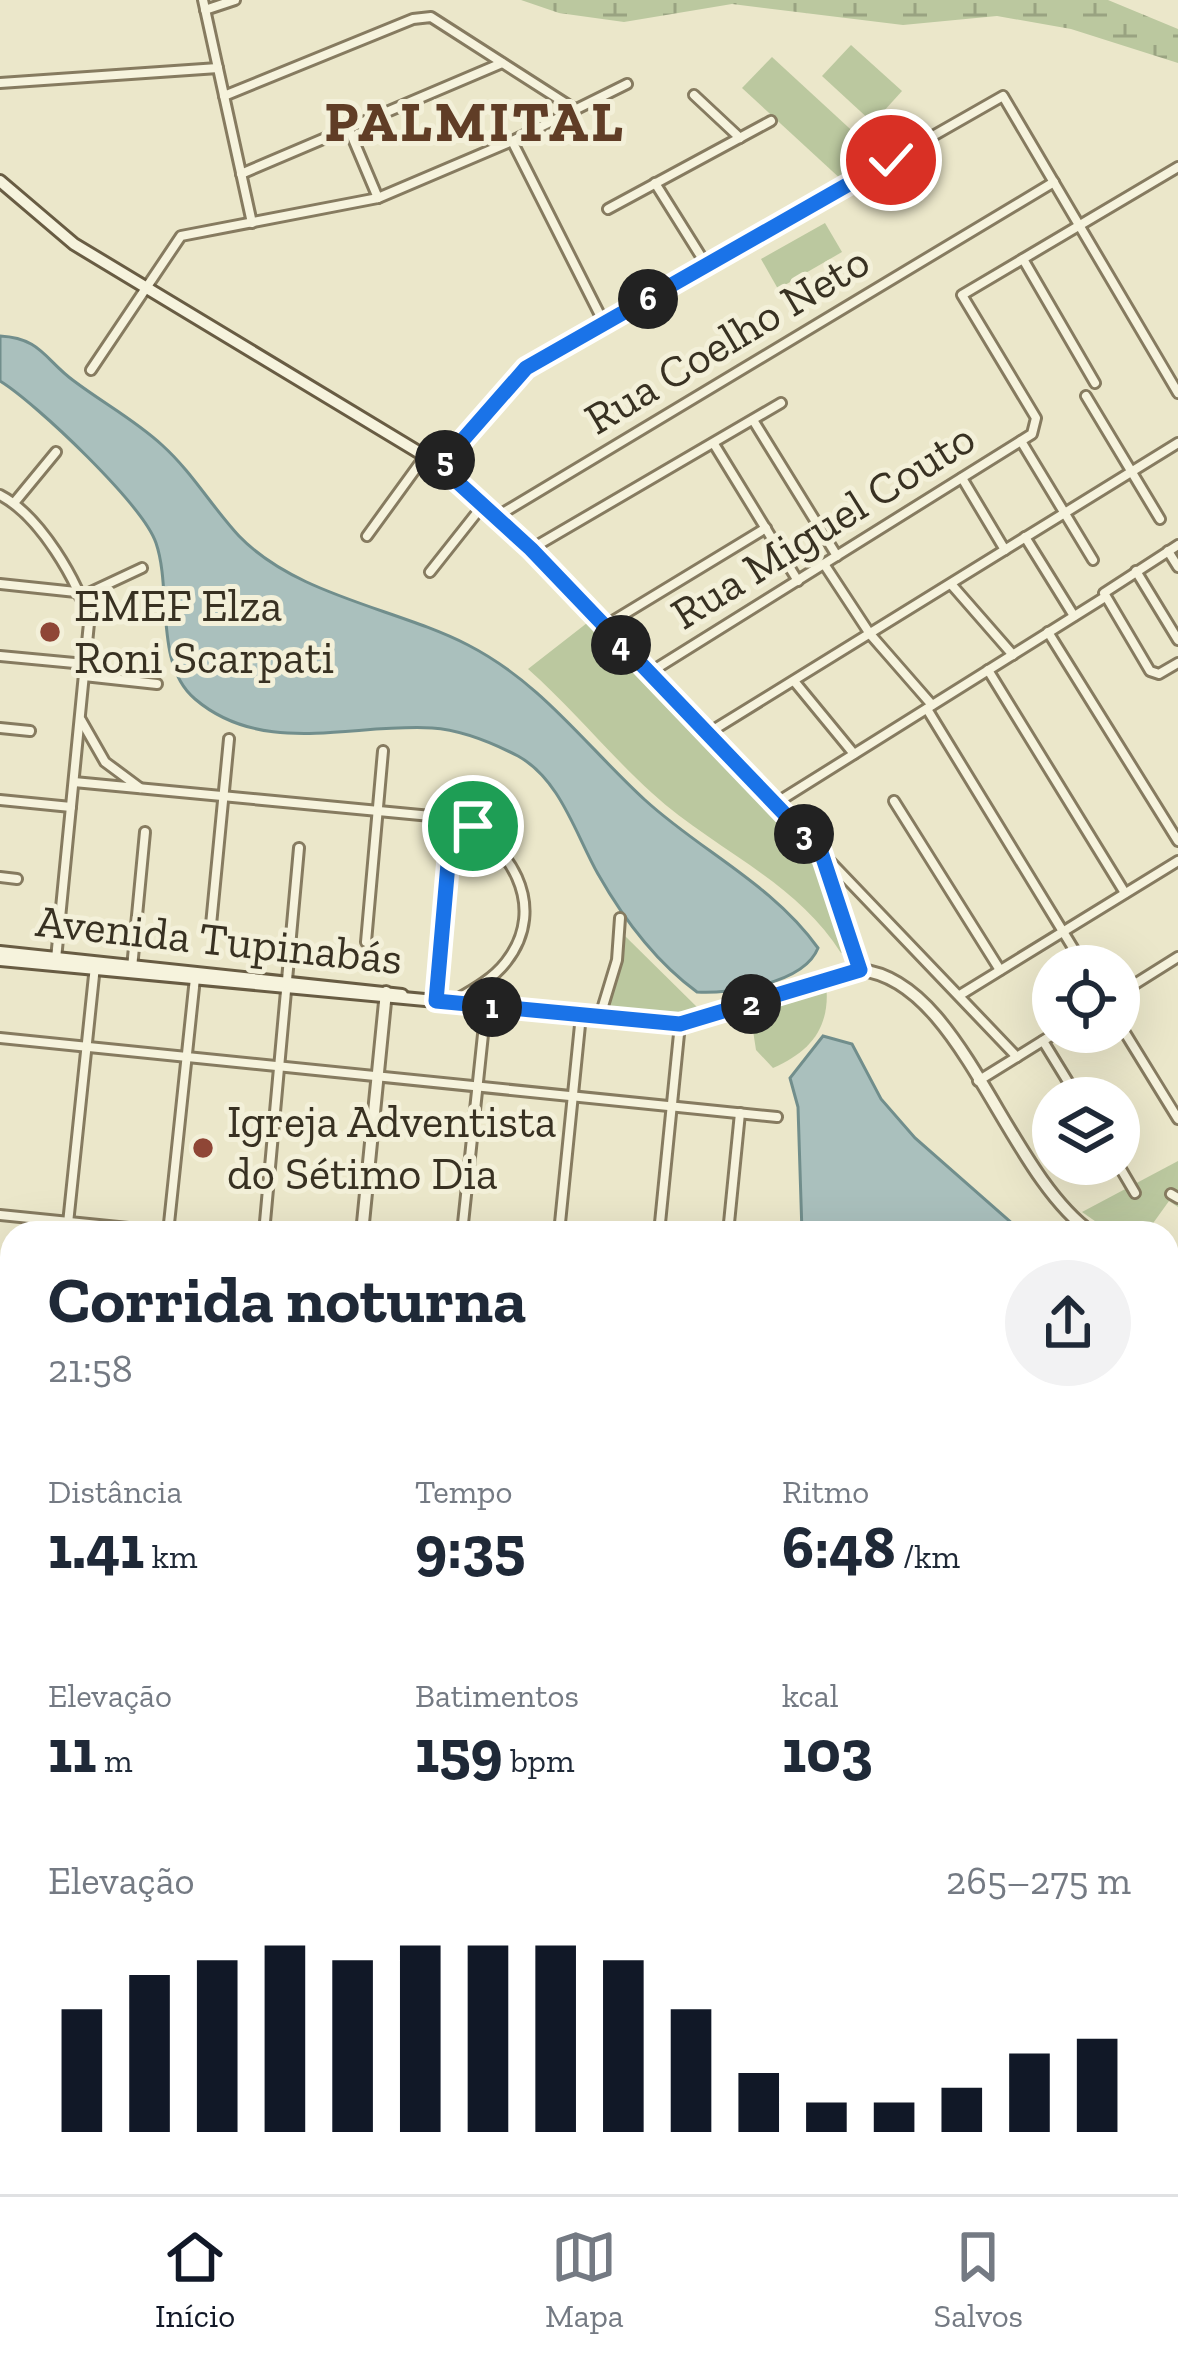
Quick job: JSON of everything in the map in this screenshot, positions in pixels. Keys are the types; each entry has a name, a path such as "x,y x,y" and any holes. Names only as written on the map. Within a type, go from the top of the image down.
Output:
{"main road":[{"path":"0,181 74,244 440,466 531,549 821,852 860,970 897,980 919,994 1054,1202 1077,1221"},
{"name":"Avenida Tupinabás","path":"0,956 680,1024 860,970"},
{"path":"363,1221 386,996"}],"street":[{"path":"235,0 204,5 252,223"},
{"path":"224,96 412,19 439,19 576,110"},
{"path":"241,173 502,63"},
{"path":"0,82 218,68"},
{"path":"91,370 143,284 181,236 378,198 512,141 627,84"},
{"path":"694,95 740,137"},
{"path":"440,466 526,368 1003,96 1178,393"},
{"path":"608,209 771,121"},
{"path":"348,127 378,198"},
{"path":"512,141 604,323"},
{"path":"1095,383 1023,259 1178,167"},
{"name":"Rua Coelho Neto","path":"496,517 1054,182"},
{"path":"655,183 707,266"},
{"name":"Rua Miguel Couto","path":"649,673 1032,434 1036,418 962,295 1023,259"},
{"path":"1086,396 1160,519"},
{"path":"531,549 781,403"},
{"path":"753,420 837,556"},
{"path":"1021,441 1094,560"},
{"path":"710,732 1178,443"},
{"path":"714,444 797,580"},
{"path":"14,503 56,452"},
{"path":"367,536 425,456"},
{"path":"962,478 1005,550"},
{"path":"0,495 14,503 78,594 89,623 56,962"},
{"path":"430,572 483,505"},
{"path":"602,628 766,529"},
{"path":"1025,538 1074,616"},
{"path":"1178,545 1106,590 1105,597 1150,670 1159,674 1178,663"},
{"path":"1168,551 1178,567"},
{"path":"824,564 869,634 930,707 1071,945"},
{"path":"0,584 78,594 142,568"},
{"path":"1136,571 1178,640"},
{"path":"951,584 1012,655"},
{"path":"776,803 1105,597"},
{"path":"1048,632 1178,841"},
{"path":"0,656 85,664"},
{"path":"988,670 1125,893"},
{"path":"84,676 157,684"},
{"path":"794,681 854,754"},
{"path":"80,718 105,762 141,789"},
{"path":"0,728 30,731"},
{"path":"211,926 229,740"},
{"path":"366,942 383,751"},
{"path":"74,782 452,818 473,826 509,856 523,903 522,932 504,966 451,1003"},
{"path":"0,800 71,807"},
{"path":"894,801 1000,970"},
{"path":"432,1001 452,818"},
{"path":"132,969 145,832"},
{"path":"265,1221 299,848"},
{"path":"821,852 1017,1057"},
{"path":"960,995 1178,861"},
{"path":"0,877 17,879"},
{"path":"600,1017 616,960 620,918"},
{"path":"1140,981 1174,960 1178,976"},
{"path":"69,1221 95,966"},
{"path":"169,1221 195,976"},
{"path":"463,1221 486,1006"},
{"path":"561,1221 581,1015"},
{"path":"660,1221 680,1024"},
{"path":"0,1038 776,1117"},
{"path":"978,1081 1032,1047"},
{"path":"1137,1053 1178,1119"},
{"path":"729,1221 740,1113"},
{"path":"1131,1185 1135,1192"},
{"path":"0,1215 34,1221"}],"green space":[{"path":"521,0 1108,0 1178,29 1178,63 1071,29 997,16 903,25 732,4 624,22 559,13"},
{"path":"851,45 902,91 873,123 822,76"},
{"path":"772,57 873,150 844,182 742,88"},
{"path":"825,223 842,252 778,289 761,259"},
{"path":"587,623 662,694 816,858 846,952 841,953 822,927 777,885 652,793 528,669"},
{"path":"624,935 702,1012 670,1017 608,1011"},
{"path":"826,983 825,1012 816,1035 798,1054 773,1068 756,1050 750,1011"},
{"path":"1178,1161 1178,1207 1169,1201 1155,1221 1095,1221 1082,1212"}],"water":[{"path":"0,336 34,346 152,436 239,536 263,556 318,587 468,645 519,678 645,800 780,905 818,948 810,960 765,984 697,992 654,953 630,923 545,779 533,766 497,746 432,728 279,732 221,717 195,699 174,667 161,562 147,526 87,456 0,381"},
{"path":"823,1036 852,1044 881,1099 915,1138 1009,1221 802,1221 798,1107 790,1078"}],"place":[{"name":"EMEF Elza Roni Scarpati","path":"50,632"},
{"name":"Igreja Adventista do Sétimo Dia","path":"203,1148"}],"district":[{"name":"PALMITAL","path":"475,121"}],"route":[{"path":"473,826 452,818 436,1001 680,1024 860,970 821,852 710,732 570,595 531,549 440,466 526,368 891,160"}]}
